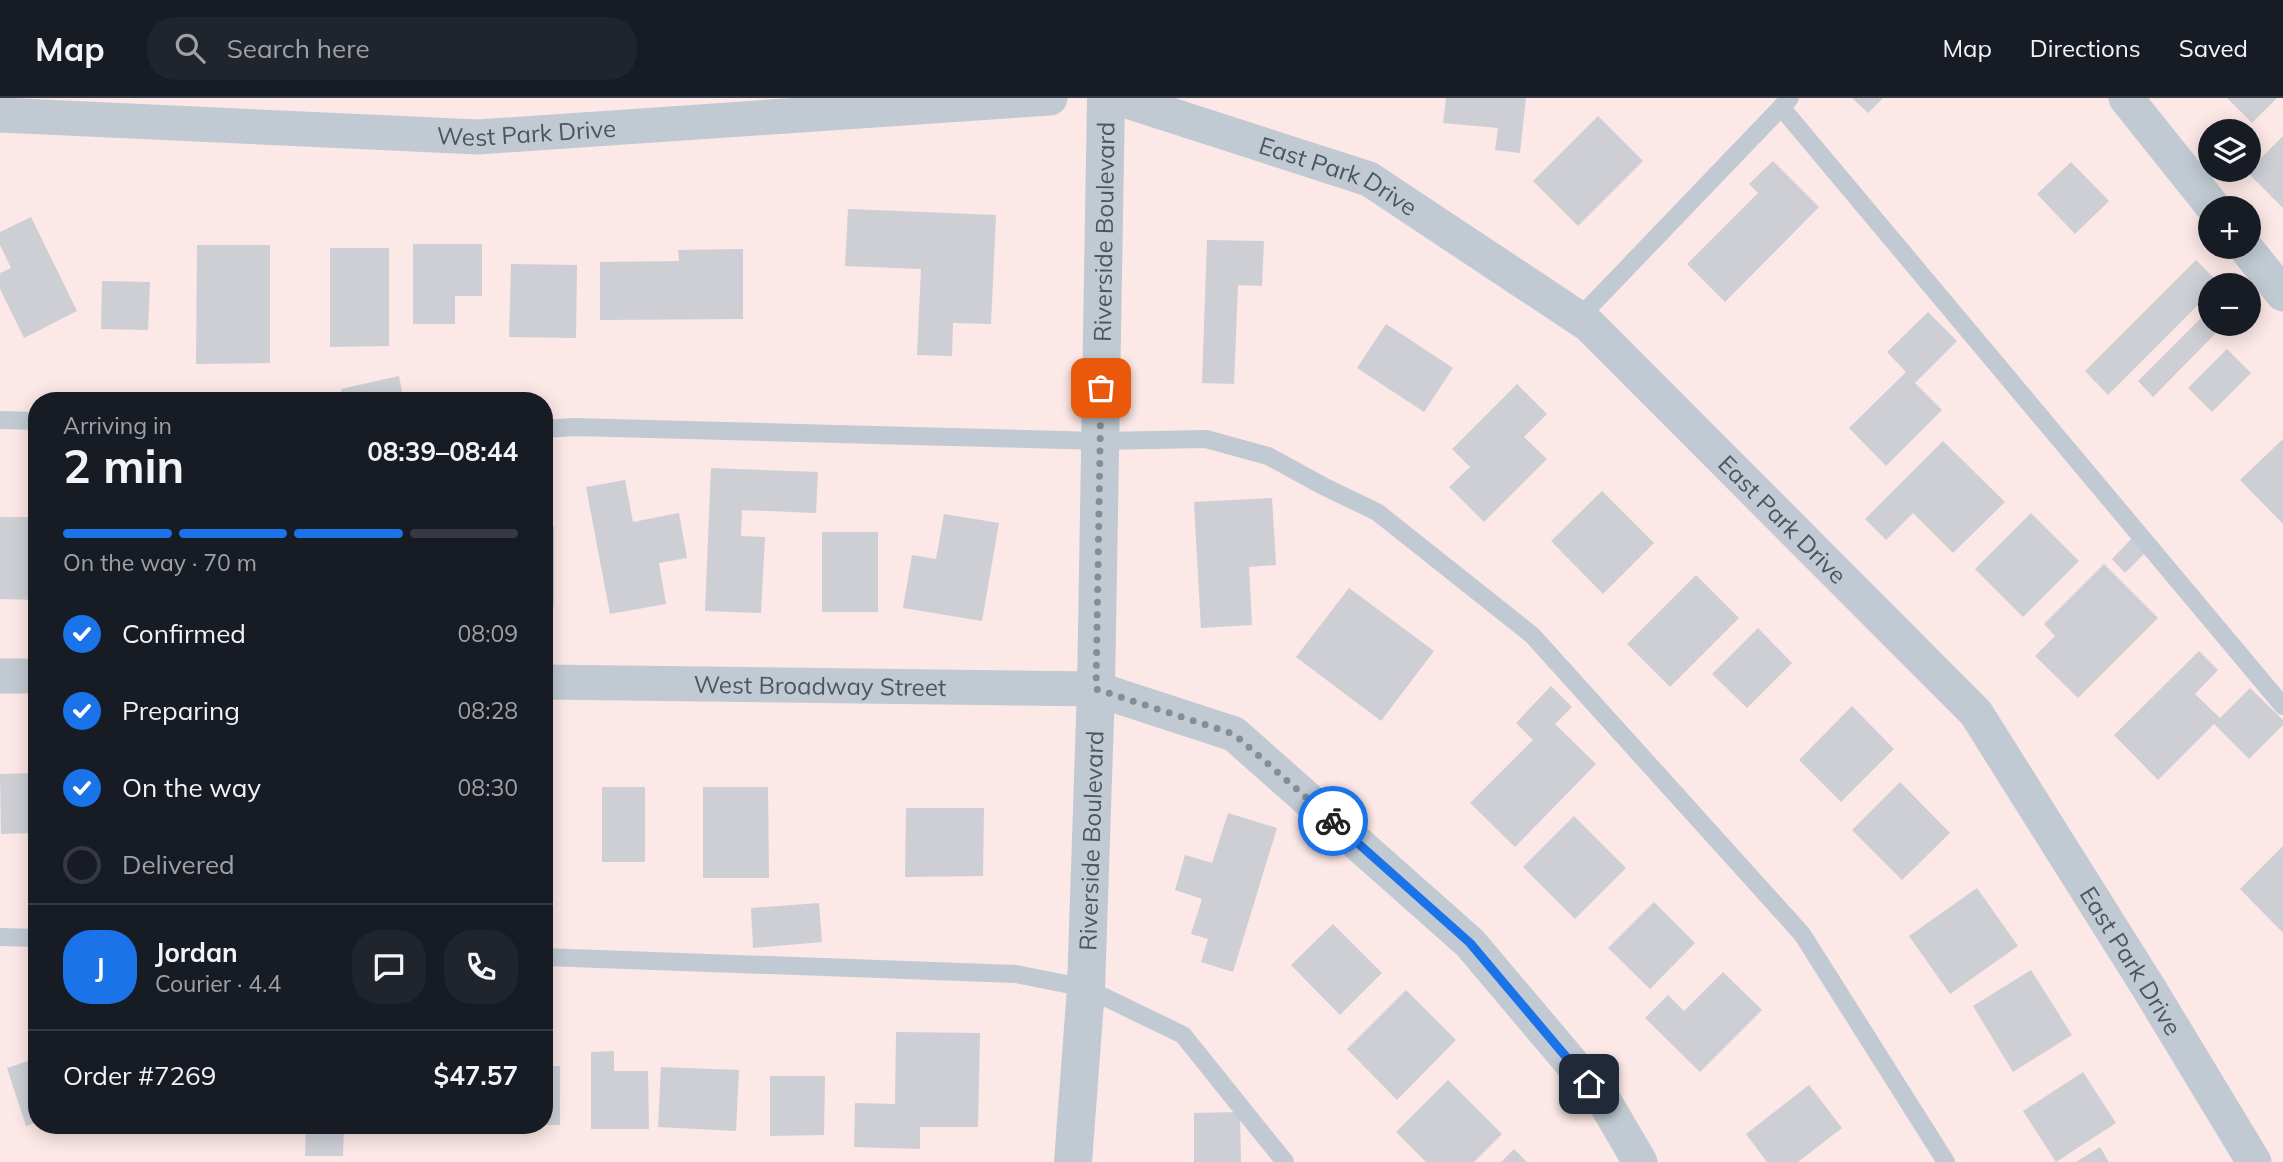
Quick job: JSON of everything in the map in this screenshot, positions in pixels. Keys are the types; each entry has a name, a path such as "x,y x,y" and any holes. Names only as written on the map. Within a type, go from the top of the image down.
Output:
{"street":[{"name":"West Park Drive","path":"0,115 478,137 1050,98"},
{"name":"Riverside Boulevard","path":"1073,1162 1086,989 1096,689 1106,98"},
{"name":"East Park Drive","path":"1118,98 1369,179 1589,325 1976,713 2150,990 2254,1162"},
{"path":"2126,98 2204,196"},
{"path":"2255,259 2283,294"},
{"path":"0,676 28,676"},
{"name":"West Broadway Street","path":"553,682 1096,689 1234,734 1470,943 1606,1104 1640,1162"}],"lane":[{"path":"1578,319 1785,103 2283,706"},
{"path":"0,419 28,421"},
{"path":"553,428 827,432 1100,441 1206,439 1268,456 1377,512 1532,635 1802,934 1945,1162"},
{"path":"0,937 28,938"},
{"path":"553,957 1016,974 1086,989 1184,1035 1285,1162"}],"shaded area":[{"path":"0,98 2283,98 2283,1162 0,1162"}],"building":[{"path":"1446,98 1526,98 1520,153 1495,150 1498,128 1443,123"},
{"path":"1852,98 1883,98 1868,113"},
{"path":"2227,98 2277,98 2256,119 2248,119"},
{"path":"1598,116 1643,161 1578,226 1533,181"},
{"path":"2283,136 2283,208 2257,182 2261,182 2261,158"},
{"path":"1773,161 1819,207 1725,302 1687,264 1758,193 1749,184"},
{"path":"2071,162 2109,201 2075,234 2037,194"},
{"path":"848,209 996,215 991,324 953,323 952,356 917,355 921,269 845,266"},
{"path":"31,217 77,311 24,338 0,289 0,273 11,268 0,245 0,232"},
{"path":"1207,240 1264,241 1262,286 1238,285 1234,384 1202,383"},
{"path":"413,244 482,244 482,296 455,296 455,324 413,324"},
{"path":"197,245 270,245 270,363 196,364"},
{"path":"330,248 389,248 389,346 330,347"},
{"path":"743,249 743,319 600,320 600,262 679,261 678,250"},
{"path":"2196,260 2209,273 2198,273 2198,305 2108,395 2085,371"},
{"path":"511,264 577,265 576,338 509,337"},
{"path":"102,281 150,282 148,330 101,329"},
{"path":"1928,312 1957,341 1915,383 1942,410 1886,466 1849,428 1906,372 1887,352"},
{"path":"2198,321 2198,336 2213,336 2153,397 2138,381"},
{"path":"1386,324 1453,368 1424,412 1357,368"},
{"path":"2227,349 2251,373 2212,412 2188,388"},
{"path":"399,376 402,392 342,392 341,389"},
{"path":"1517,384 1547,414 1524,437 1547,459 1484,522 1449,487 1470,467 1452,449"},
{"path":"2283,439 2283,524 2240,480"},
{"path":"1943,441 2005,502 1953,553 1913,513 1886,540 1865,519"},
{"path":"711,468 818,472 816,513 742,510 741,536 765,537 761,613 705,611"},
{"path":"625,480 633,522 679,513 687,558 659,563 666,604 610,614 586,487"},
{"path":"1602,491 1654,543 1603,594 1551,541"},
{"path":"1272,498 1276,565 1249,567 1252,625 1201,628 1194,502"},
{"path":"2031,513 2079,561 2023,617 1975,569"},
{"path":"944,514 999,523 982,621 903,608 912,555 936,559"},
{"path":"0,517 28,517 28,600 0,599"},
{"path":"553,526 554,526 553,607"},
{"path":"822,532 878,532 878,612 822,612"},
{"path":"2133,537 2147,551 2125,573 2112,559"},
{"path":"2104,564 2158,618 2078,698 2035,656 2055,636 2044,624"},
{"path":"1696,575 1739,618 1670,687 1627,644"},
{"path":"1349,588 1434,651 1381,721 1296,657"},
{"path":"1758,628 1792,663 1747,708 1712,674"},
{"path":"2199,651 2218,670 2195,694 2220,718 2250,688 2283,720 2283,725 2249,759 2214,724 2158,780 2114,735"},
{"path":"1551,686 1572,707 1555,724 1596,764 1515,847 1470,803 1533,740 1516,723"},
{"path":"1852,706 1894,749 1841,802 1799,760"},
{"path":"28,773 28,833 1,834 0,774"},
{"path":"1900,782 1950,833 1902,880 1852,830"},
{"path":"602,787 645,787 645,862 602,862"},
{"path":"703,787 768,787 769,878 703,878"},
{"path":"906,808 984,808 983,876 905,877"},
{"path":"1228,813 1277,828 1233,972 1201,962 1208,939 1191,934 1202,899 1175,890 1185,855 1212,863"},
{"path":"1574,816 1626,868 1575,919 1523,867"},
{"path":"2283,846 2283,933 2240,889"},
{"path":"1977,888 2018,946 1950,994 1909,936"},
{"path":"1654,902 1695,943 1650,989 1608,948"},
{"path":"819,903 822,942 753,948 751,908"},
{"path":"1333,924 1382,973 1340,1015 1291,965"},
{"path":"2031,970 2072,1035 2013,1072 1973,1006"},
{"path":"1723,972 1762,1010 1700,1072 1645,1018 1668,995 1684,1011"},
{"path":"1406,990 1456,1040 1397,1100 1347,1049"},
{"path":"896,1032 980,1033 978,1127 920,1127 920,1149 854,1147 855,1103 895,1104"},
{"path":"614,1051 614,1071 648,1071 649,1129 591,1129 591,1052"},
{"path":"28,1061 26,1126 7,1068"},
{"path":"553,1066 560,1066 560,1125 553,1125"},
{"path":"661,1067 739,1070 736,1131 658,1127"},
{"path":"2083,1072 2116,1123 2056,1162 2023,1111"},
{"path":"770,1076 825,1076 824,1135 770,1136"},
{"path":"1448,1080 1502,1134 1474,1162 1426,1162 1396,1132"},
{"path":"1809,1085 1842,1128 1798,1162 1767,1162 1746,1134"},
{"path":"1240,1112 1241,1162 1194,1162 1194,1113"},
{"path":"306,1134 344,1134 343,1156 305,1156"},
{"path":"2100,1147 2109,1162 2076,1162"},
{"path":"1514,1149 1527,1162 1501,1162"}],"way so far":[{"path":"1101,388 1096,689 1234,734 1333,821"}],"route":[{"path":"1333,821 1470,943 1589,1084"}]}
